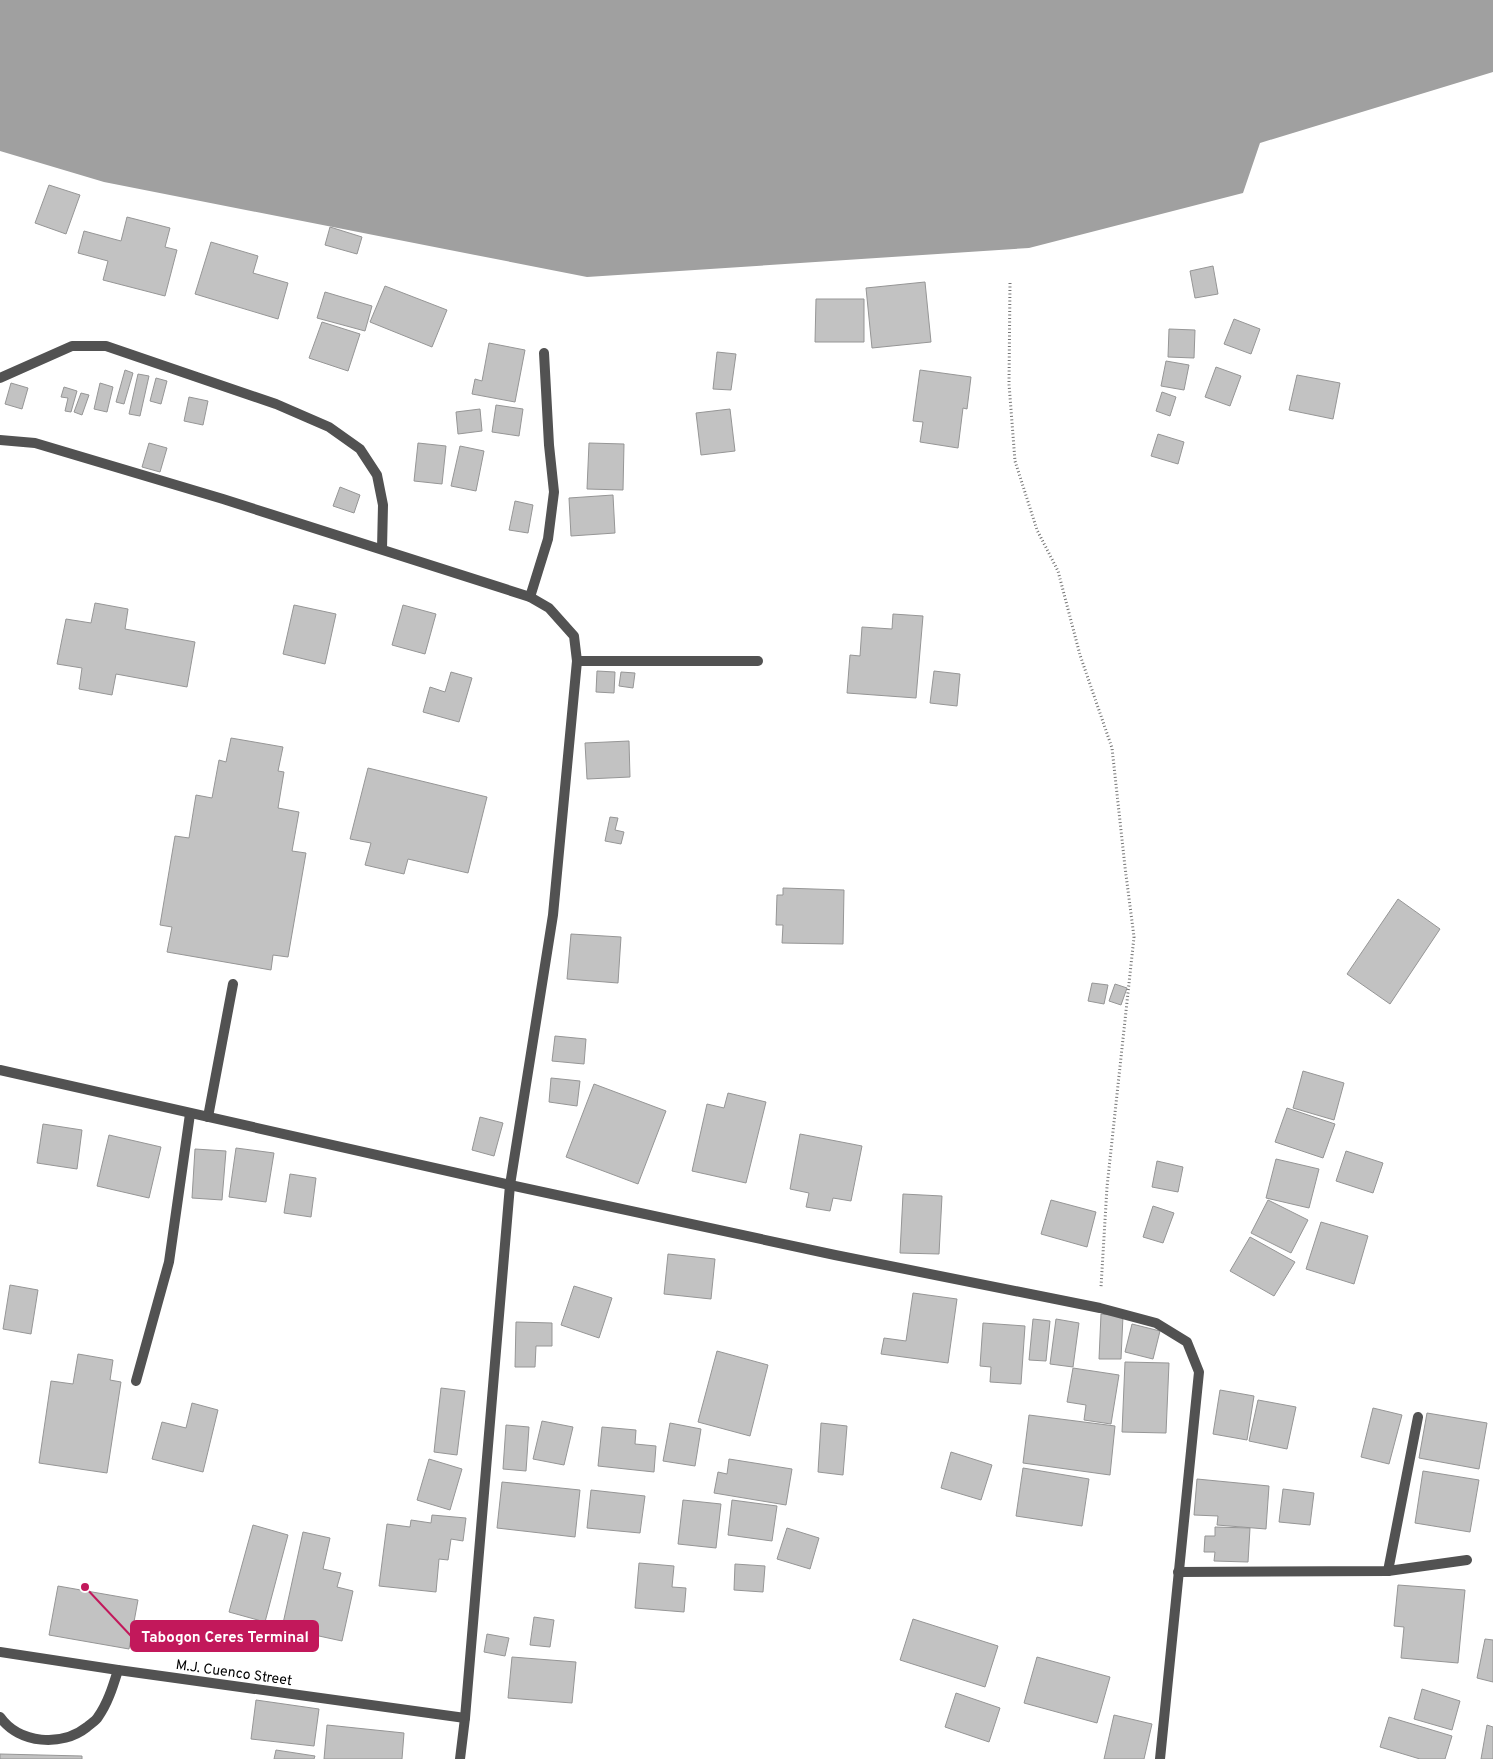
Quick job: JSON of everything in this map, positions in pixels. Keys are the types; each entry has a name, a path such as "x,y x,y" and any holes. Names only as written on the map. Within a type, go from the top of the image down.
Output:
{"street":[{"path":"0,378 72,346 106,346 276,404 329,427 360,449 377,475 384,504 382,550"},
{"path":"530,597 548,539 554,492 549,445 544,353"},
{"path":"0,440 35,444 214,496 530,597 549,608 574,636 577,661 553,915 510,1185 460,1759"},
{"path":"577,661 758,661"},
{"path":"208,1117 233,984"},
{"path":"0,1070 510,1185 825,1253 1100,1308 1156,1323 1187,1342 1199,1372 1160,1759"},
{"path":"136,1381 169,1262 190,1114"},
{"path":"1388,1571 1418,1417"},
{"path":"1178,1572 1388,1571 1468,1560"},
{"name":"M.J. Cuenco Street","path":"0,1652 465,1718"},
{"path":"0,1717 4,1723 26,1737 52,1741 77,1734 98,1718 110,1695 118,1670"}],"path":[{"path":"1010,283 1009,384 1015,462 1037,530 1058,571 1080,655 1112,748 1134,937 1107,1187 1100,1308"}],"shaded area":[{"path":"0,0 1493,0 1493,72 1260,143 1243,193 1029,248 587,277 104,182 0,151"}],"building":[{"path":"49,185 80,195 66,234 35,223"},
{"path":"127,217 170,228 165,247 177,250 165,296 103,280 108,261 78,253 84,231 121,241"},
{"path":"330,227 362,237 357,254 325,245"},
{"path":"211,242 258,256 253,273 288,283 278,319 195,294"},
{"path":"1213,266 1218,294 1195,298 1190,271"},
{"path":"925,282 931,342 872,348 866,288"},
{"path":"385,286 447,310 432,347 370,322"},
{"path":"325,292 372,306 365,331 317,318"},
{"path":"816,299 864,299 864,342 815,342"},
{"path":"1234,319 1260,329 1251,354 1224,344"},
{"path":"322,322 360,334 348,371 309,358"},
{"path":"1169,329 1195,330 1194,358 1168,357"},
{"path":"489,343 525,350 515,402 472,394 475,379 482,381"},
{"path":"717,352 736,354 731,390 713,389"},
{"path":"1166,361 1189,365 1184,390 1161,386"},
{"path":"1216,367 1241,376 1230,406 1205,397"},
{"path":"125,370 133,373 124,404 116,402"},
{"path":"920,370 971,377 967,409 963,408 958,448 920,442 923,422 913,421"},
{"path":"138,374 149,376 140,416 129,414"},
{"path":"1297,375 1340,383 1333,419 1289,410"},
{"path":"156,378 167,381 161,404 150,401"},
{"path":"11,383 28,388 22,409 5,404"},
{"path":"100,383 113,387 107,412 94,409"},
{"path":"64,387 77,391 71,412 65,411 68,398 61,397"},
{"path":"1162,392 1176,397 1170,416 1156,411"},
{"path":"81,393 89,395 82,415 74,412"},
{"path":"189,397 208,401 203,425 184,421"},
{"path":"496,405 523,409 519,436 492,432"},
{"path":"480,409 482,431 458,434 456,412"},
{"path":"730,409 735,451 701,455 696,413"},
{"path":"1158,434 1184,442 1178,464 1151,456"},
{"path":"149,443 167,448 160,472 142,467"},
{"path":"418,443 446,446 442,484 414,481"},
{"path":"589,443 624,444 623,490 587,489"},
{"path":"460,446 484,451 476,491 451,486"},
{"path":"340,487 360,495 354,513 333,506"},
{"path":"613,495 615,533 571,536 569,498"},
{"path":"515,501 533,505 528,533 509,530"},
{"path":"95,603 128,609 125,629 195,642 187,687 116,674 112,695 79,689 82,668 57,664 66,619 91,623"},
{"path":"294,605 336,614 325,664 283,654"},
{"path":"403,605 436,614 425,654 392,645"},
{"path":"893,614 923,616 916,698 847,693 850,655 860,656 862,627 892,629"},
{"path":"597,671 615,672 614,693 596,692"},
{"path":"934,671 960,674 957,706 930,703"},
{"path":"451,672 472,678 459,722 423,712 430,687 445,692"},
{"path":"621,672 635,673 633,688 619,686"},
{"path":"231,738 283,747 278,771 284,772 278,808 299,812 292,851 306,853 288,957 273,955 271,970 167,952 172,927 160,925 175,836 189,838 196,795 212,798 219,760 226,762"},
{"path":"629,741 630,777 587,779 585,743"},
{"path":"368,768 487,797 468,873 408,859 404,874 365,865 371,843 350,839"},
{"path":"610,817 618,818 615,830 624,832 621,844 605,841"},
{"path":"783,888 844,890 843,944 782,943 783,925 776,925 777,895 783,895"},
{"path":"1398,899 1440,929 1390,1004 1347,974"},
{"path":"571,934 621,937 618,983 567,979"},
{"path":"1092,983 1108,985 1104,1004 1088,1001"},
{"path":"1115,984 1127,988 1121,1005 1109,1001"},
{"path":"555,1036 586,1039 584,1064 552,1061"},
{"path":"1303,1071 1344,1083 1334,1120 1293,1108"},
{"path":"551,1078 580,1081 577,1106 549,1102"},
{"path":"594,1084 666,1111 638,1184 566,1157"},
{"path":"728,1093 766,1102 746,1183 692,1171 707,1104 724,1108"},
{"path":"1287,1108 1335,1124 1323,1158 1275,1142"},
{"path":"480,1117 503,1123 494,1156 472,1150"},
{"path":"43,1124 82,1130 77,1169 37,1163"},
{"path":"800,1134 862,1146 851,1201 833,1198 830,1211 806,1207 809,1193 790,1189"},
{"path":"109,1135 161,1147 149,1198 97,1186"},
{"path":"236,1148 274,1153 266,1202 229,1197"},
{"path":"195,1149 226,1151 222,1200 192,1198"},
{"path":"1346,1151 1383,1163 1373,1193 1336,1181"},
{"path":"1276,1159 1319,1169 1309,1208 1266,1198"},
{"path":"1157,1161 1183,1167 1178,1192 1152,1187"},
{"path":"290,1174 316,1178 311,1217 284,1213"},
{"path":"903,1194 942,1196 939,1254 900,1253"},
{"path":"1051,1200 1096,1212 1087,1247 1041,1234"},
{"path":"1268,1200 1308,1220 1291,1253 1251,1233"},
{"path":"1153,1206 1174,1213 1163,1243 1143,1237"},
{"path":"1321,1222 1368,1236 1354,1284 1306,1269"},
{"path":"1250,1237 1295,1262 1274,1296 1230,1271"},
{"path":"668,1254 715,1259 711,1299 664,1294"},
{"path":"10,1285 38,1290 31,1334 3,1329"},
{"path":"574,1286 612,1298 599,1338 561,1325"},
{"path":"913,1293 957,1299 948,1363 881,1354 884,1338 906,1341"},
{"path":"1101,1314 1123,1316 1121,1359 1099,1359"},
{"path":"1033,1319 1050,1321 1046,1361 1029,1360"},
{"path":"1056,1319 1079,1323 1073,1367 1050,1364"},
{"path":"516,1322 552,1323 552,1346 536,1346 535,1367 515,1367"},
{"path":"983,1323 1025,1326 1021,1384 990,1382 991,1367 980,1366"},
{"path":"1132,1324 1160,1331 1153,1359 1125,1352"},
{"path":"717,1351 768,1365 750,1436 698,1422"},
{"path":"78,1354 113,1360 110,1380 121,1382 107,1473 39,1463 51,1381 73,1384"},
{"path":"1125,1362 1169,1363 1166,1433 1122,1432"},
{"path":"1073,1368 1119,1375 1111,1424 1084,1420 1086,1405 1067,1402"},
{"path":"441,1388 465,1391 457,1455 434,1452"},
{"path":"1220,1390 1254,1396 1247,1440 1213,1434"},
{"path":"1258,1400 1296,1407 1287,1449 1249,1441"},
{"path":"192,1403 218,1410 203,1472 152,1459 162,1422 186,1428"},
{"path":"1373,1408 1402,1415 1389,1464 1361,1457"},
{"path":"1427,1413 1487,1423 1479,1469 1419,1458"},
{"path":"1029,1415 1115,1426 1110,1475 1023,1463"},
{"path":"542,1421 573,1427 564,1465 533,1459"},
{"path":"670,1423 701,1429 695,1466 663,1461"},
{"path":"821,1423 847,1426 843,1475 818,1472"},
{"path":"506,1425 529,1427 526,1471 503,1469"},
{"path":"602,1427 636,1430 635,1444 656,1446 654,1472 598,1466"},
{"path":"951,1452 992,1465 981,1500 941,1488"},
{"path":"429,1459 462,1469 450,1510 417,1500"},
{"path":"729,1459 792,1469 786,1505 714,1493 718,1472 727,1474"},
{"path":"1023,1468 1089,1479 1082,1526 1016,1516"},
{"path":"1423,1471 1479,1480 1470,1532 1415,1523"},
{"path":"1197,1479 1269,1486 1266,1529 1217,1525 1218,1516 1194,1515"},
{"path":"502,1482 580,1490 575,1537 497,1528"},
{"path":"1283,1489 1314,1493 1310,1525 1279,1522"},
{"path":"591,1490 645,1496 640,1533 587,1528"},
{"path":"683,1500 721,1504 716,1548 678,1544"},
{"path":"732,1500 777,1506 772,1541 728,1535"},
{"path":"432,1515 466,1518 463,1541 451,1539 448,1560 439,1559 436,1592 379,1586 387,1524 410,1527 411,1520 431,1523"},
{"path":"253,1525 288,1535 265,1622 229,1612"},
{"path":"1215,1527 1250,1528 1248,1562 1214,1561 1215,1552 1204,1552 1205,1536 1215,1536"},
{"path":"787,1528 819,1538 810,1569 777,1559"},
{"path":"303,1532 330,1538 323,1569 341,1573 337,1587 353,1591 342,1641 282,1628"},
{"path":"639,1563 674,1566 672,1587 686,1588 684,1612 635,1608"},
{"path":"735,1564 765,1566 763,1592 734,1590"},
{"path":"1398,1585 1465,1590 1458,1663 1401,1658 1404,1627 1394,1626"},
{"path":"58,1586 138,1600 129,1649 49,1635"},
{"path":"534,1617 554,1620 550,1647 530,1645"},
{"path":"913,1619 998,1646 985,1687 900,1660"},
{"path":"487,1634 509,1638 505,1656 484,1652"},
{"path":"1485,1639 1493,1640 1493,1682 1477,1678"},
{"path":"512,1657 576,1662 572,1703 508,1698"},
{"path":"1037,1657 1110,1677 1097,1723 1024,1703"},
{"path":"1422,1689 1460,1701 1452,1730 1414,1719"},
{"path":"956,1693 1000,1708 989,1742 945,1727"},
{"path":"256,1700 319,1709 314,1746 251,1739"},
{"path":"1114,1715 1152,1724 1144,1759 1104,1759"},
{"path":"1389,1717 1452,1736 1445,1759 1420,1759 1380,1747"},
{"path":"327,1725 404,1733 402,1759 324,1759"},
{"path":"1487,1725 1493,1727 1493,1759 1481,1759"},
{"path":"276,1750 315,1756 314,1759 274,1759"},
{"path":"0,1754 82,1756 82,1759 0,1759"}],"place":[{"name":"Tabogon Ceres Terminal","path":"85,1587"}]}
